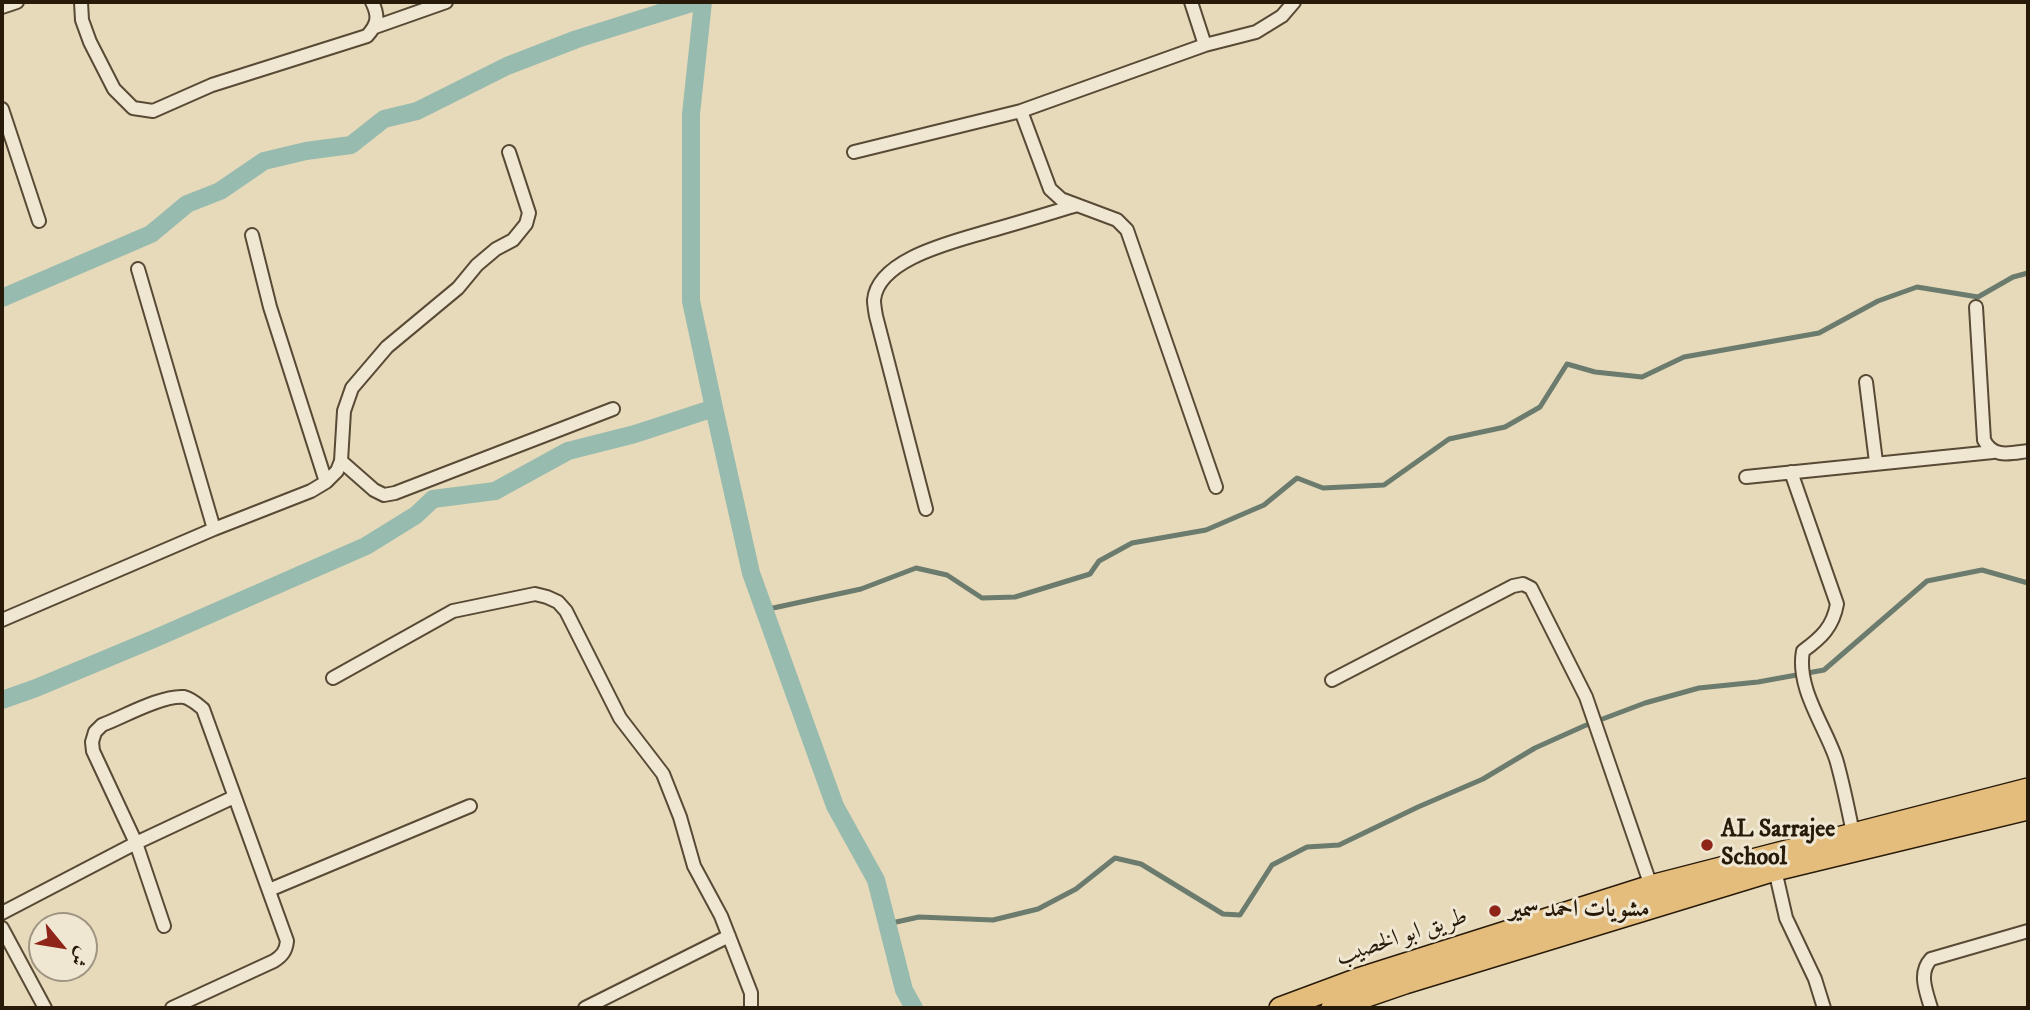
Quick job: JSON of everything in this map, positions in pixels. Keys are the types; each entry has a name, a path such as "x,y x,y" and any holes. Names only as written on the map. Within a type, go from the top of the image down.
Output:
{"main road":[{"name":"طريق ابو الخصيب","path":"1332,1008 1405,983 1990,807 2028,789"},
{"name":"طريق ابو الخصيب","path":"1280,1008 1368,975 1651,886 1853,833 1990,807 2028,808"}],"street":[{"path":"2,6 17,2"},
{"path":"82,2 82,20 90,42 114,89 133,108 153,111 212,85 367,36 375,27 446,2"},
{"path":"372,2 378,13 375,27"},
{"path":"1191,2 1205,45"},
{"path":"854,152 1021,111 1205,45 1256,32 1282,16 1294,2"},
{"path":"2,109 39,220"},
{"path":"1021,111 1051,189 1062,199 1105,214 1127,230 1216,487"},
{"path":"2,620 214,529 311,491 326,482 337,471 341,461 344,411 352,388 387,347 458,288 477,265 496,249 513,240 526,224 529,212 509,152"},
{"path":"926,509 876,316 876,291 895,269 925,250 1077,205"},
{"path":"252,235 270,307 326,482"},
{"path":"138,270 214,529"},
{"path":"1976,307 1984,440 1993,452"},
{"path":"1866,382 1876,462"},
{"path":"341,461 374,490 384,495 395,493 614,409"},
{"path":"1746,477 1876,462 2028,451"},
{"path":"1791,472 1837,604 1835,616 1824,636 1803,651 1801,660 1807,688 1836,759 1853,833"},
{"path":"1332,680 1508,589 1523,584 1535,592 1586,697 1651,886"},
{"path":"333,678 453,611 535,594 558,603 566,611 578,633 620,718 663,774 680,817 694,866 729,936 751,993 751,1008"},
{"path":"164,926 136,843 93,751 92,742 95,732 102,725 162,701 182,697 195,701 203,709 287,941 281,957 172,1008"},
{"path":"2,913 136,843 234,797"},
{"path":"269,890 470,806"},
{"path":"1775,870 1786,918 1815,979 1824,1008"},
{"path":"2,928 45,1008"},
{"path":"1931,1008 1924,975 1925,966 1931,959 2028,931"},
{"path":"585,1008 729,936"}],"waterway":[{"path":"2,298 151,234 187,204 220,191 264,161 306,151 351,145 384,119 417,111 507,66 577,39 695,2"},
{"path":"703,2 691,114 691,301 751,573 835,806 876,880 904,990 914,1008"},
{"path":"764,610 861,589 916,568 947,575 982,598 1015,597 1090,574 1099,561 1132,543 1206,530 1264,505 1297,478 1323,488 1384,485 1449,439 1505,427 1540,407 1567,364 1595,372 1642,377 1684,357 1819,333 1878,301 1917,287 1978,297 2013,277 2028,273"},
{"path":"2,700 156,638 366,546 416,515 433,499 495,491 568,451 635,434 714,408"},
{"path":"887,924 919,917 993,920 1038,909 1076,889 1115,858 1141,864 1223,914 1240,915 1272,865 1307,847 1339,845 1483,779 1535,748 1584,726 1645,703 1699,688 1758,682 1824,670 1927,581 1982,570 2028,583"}],"place":[{"name":"AL Sarrajee School","path":"1707,845"},
{"name":"مشويات احمد سمير","path":"1495,911"}]}
